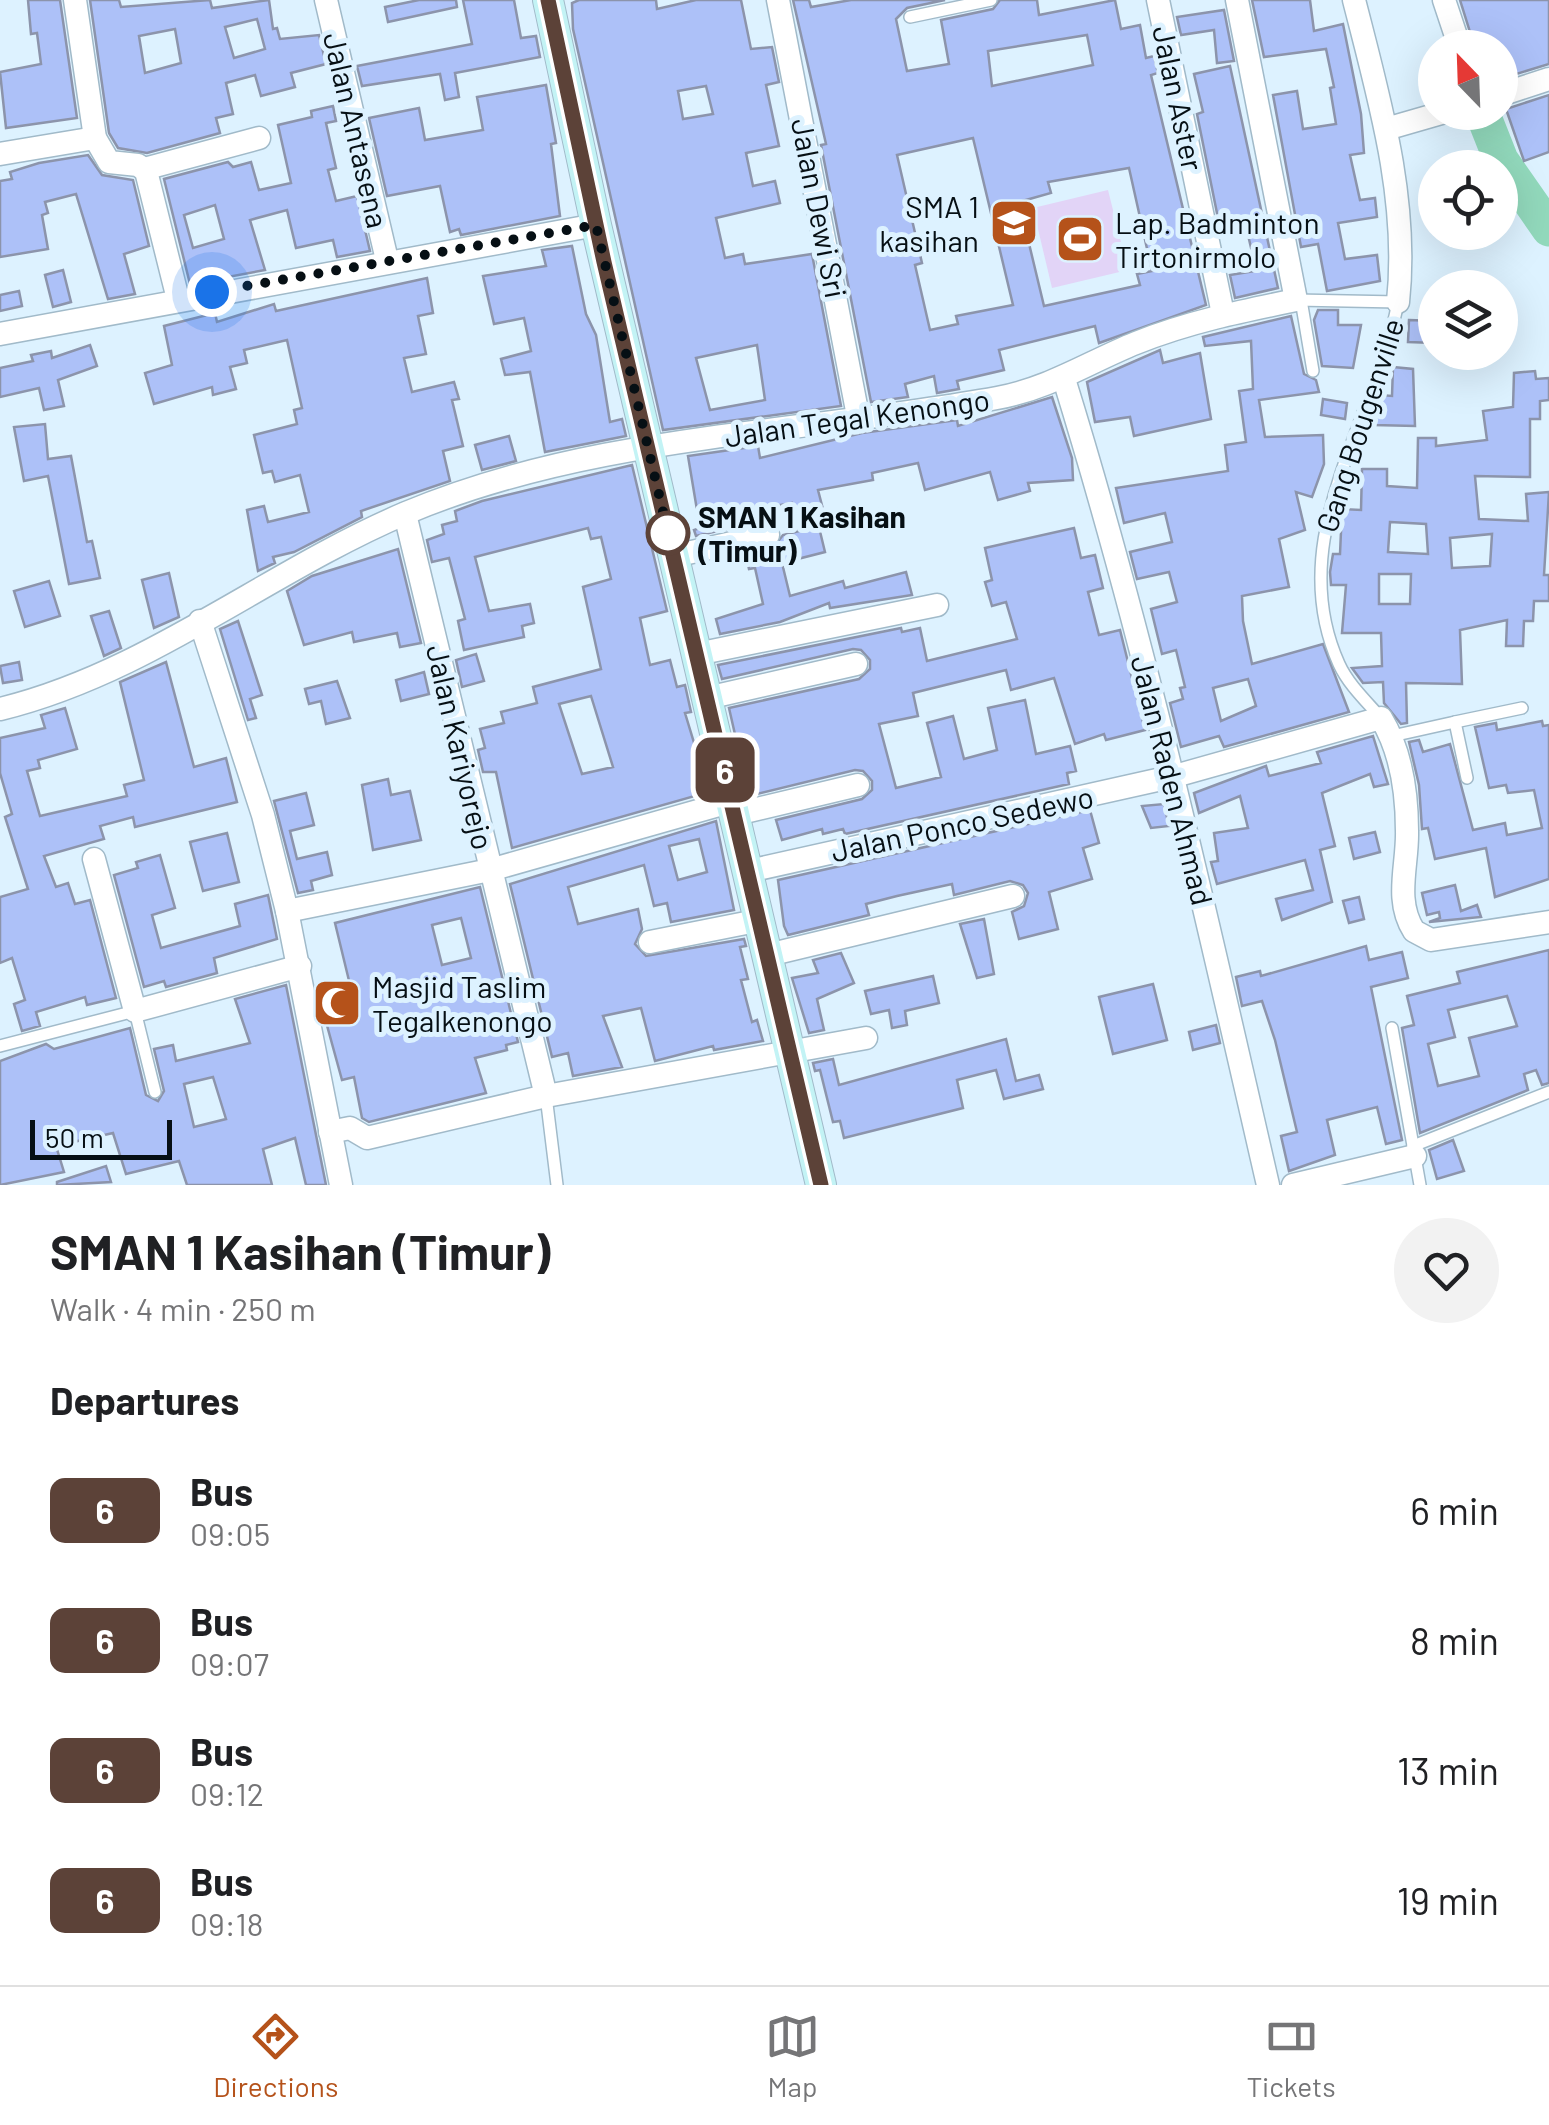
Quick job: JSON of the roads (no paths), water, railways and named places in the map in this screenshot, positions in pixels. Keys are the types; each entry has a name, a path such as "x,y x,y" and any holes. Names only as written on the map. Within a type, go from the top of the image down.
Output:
{"street":[{"path":"75,0 95,138 109,162 144,168 259,138"},
{"name":"Jalan Antasena","path":"326,0 387,260"},
{"path":"548,0 596,225 821,1185"},
{"name":"Jalan Dewi Sri","path":"778,0 858,416"},
{"name":"Jalan Aster","path":"1158,0 1224,314"},
{"path":"1237,0 1299,300"},
{"name":"Gang Bougenville","path":"1354,0 1386,129 1400,230 1388,302"},
{"path":"1444,0 1454,30"},
{"path":"1518,89 1549,79"},
{"path":"1386,129 1418,120"},
{"path":"0,154 95,138"},
{"path":"144,168 178,298"},
{"path":"0,334 178,298 596,225"},
{"name":"Jalan Tegal Kenongo","path":"647,446 995,399 1064,379 1140,341 1224,314 1299,300"},
{"name":"Jalan Raden Ahmad","path":"1064,379 1110,528 1174,776 1268,1185"},
{"path":"0,709 54,694 122,667 200,621 405,514 488,484 647,446"},
{"name":"Jalan Kariyorejo","path":"287,911 490,870 405,514"},
{"path":"674,556 768,535"},
{"path":"697,654 937,605"},
{"path":"200,621 263,815 287,911 340,1185"},
{"path":"706,698 856,664"},
{"path":"1377,724 1405,799 1404,908 1414,931 1431,940 1549,922"},
{"name":"Jalan Ponco Sedewo","path":"749,870 1174,776 1377,724"},
{"path":"546,1096 490,870 735,807 858,784"},
{"path":"94,859 135,1011 300,966"},
{"path":"768,955 1013,896"},
{"path":"650,942 761,920"},
{"path":"330,1132 350,1128 368,1138 546,1096 866,1038"},
{"path":"1292,1185 1414,1151"}],"lane":[{"path":"910,18 991,0"},
{"path":"1314,372 1299,300 1388,302"},
{"name":"Gang Bougenville","path":"1377,724 1339,664 1320,587 1319,558 1326,514 1370,402 1388,302"},
{"path":"1377,724 1455,722 1522,708"},
{"path":"1455,722 1467,778"},
{"path":"0,1046 135,1011 156,1092"},
{"path":"1392,1028 1420,1185"},
{"path":"1414,1151 1549,1092"},
{"path":"546,1096 557,1185"}],"waterway":[{"path":"1489,130 1501,160 1549,229"}],"place":[{"name":"SMA 1 kasihan","path":"1014,223"},
{"name":"Lap. Badminton Tirtonirmolo","path":"1080,239"},
{"name":"SMAN 1 Kasihan (Timur)","path":"668,533"},
{"name":"Masjid Taslim Tegalkenongo","path":"337,1003"}]}
